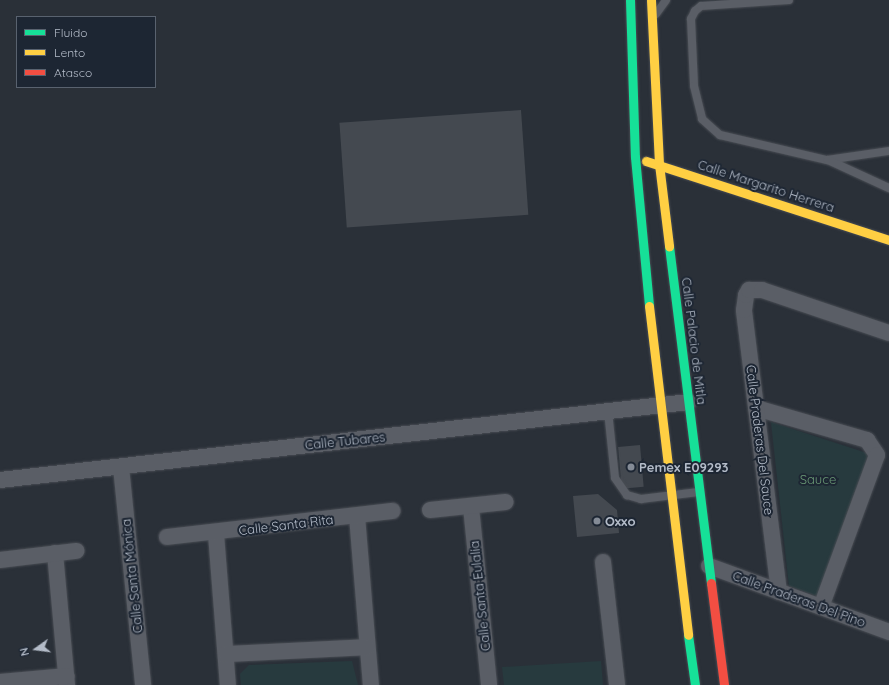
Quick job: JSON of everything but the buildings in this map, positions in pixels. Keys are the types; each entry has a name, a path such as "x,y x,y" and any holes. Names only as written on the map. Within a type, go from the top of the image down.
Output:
{"main road":[{"path":"630,0 636,157 658,406 696,685"},
{"name":"Calle Palacio de Mitla","path":"651,0 659,164 724,685"},
{"name":"Calle Margarito Herrera","path":"636,157 889,240"}],"street":[{"name":"Calle Praderas Del Sauce","path":"779,592 744,310 749,290 762,290 889,333"},
{"name":"Calle Tubares","path":"0,480 689,402"},
{"path":"756,408 862,438 872,445 877,455 821,607"},
{"name":"Calle Santa Mónica","path":"121,467 143,685"},
{"path":"430,510 471,507 506,502"},
{"name":"Calle Santa Eulalia","path":"471,507 489,685"},
{"name":"Calle Santa Rita","path":"167,537 216,534 393,511"},
{"path":"357,516 371,685"},
{"path":"216,534 228,685"},
{"path":"0,560 76,551"},
{"path":"0,682 67,681 54,553"},
{"path":"603,562 617,685"},
{"name":"Calle Praderas Del Pino","path":"709,566 889,632"},
{"path":"226,654 367,647"}],"lane":[{"path":"651,21 666,0"},
{"path":"789,0 701,6 695,11 691,19 694,86 697,109 711,128 720,136 827,160 889,188"},
{"path":"827,160 889,151"},
{"path":"608,412 615,478 620,489 635,498 670,496 700,492"}],"green space":[{"name":"Sauce","path":"771,422 870,454 819,597 789,586"},
{"path":"352,661 358,685 241,685 240,674 249,665"},
{"path":"601,661 603,685 504,685 502,667"}],"traffic: fast":[{"path":"630,0 635,157 649,306"},
{"path":"669,246 711,583"},
{"path":"688,635 695,685"}],"traffic: slow":[{"path":"651,0 659,164 669,246"},
{"path":"646,161 889,240"},
{"path":"649,306 688,635"}],"traffic: jam":[{"path":"711,583 724,685"}],"place":[{"name":"Pemex E09293","path":"631,467"},
{"name":"Oxxo","path":"597,521"}]}
